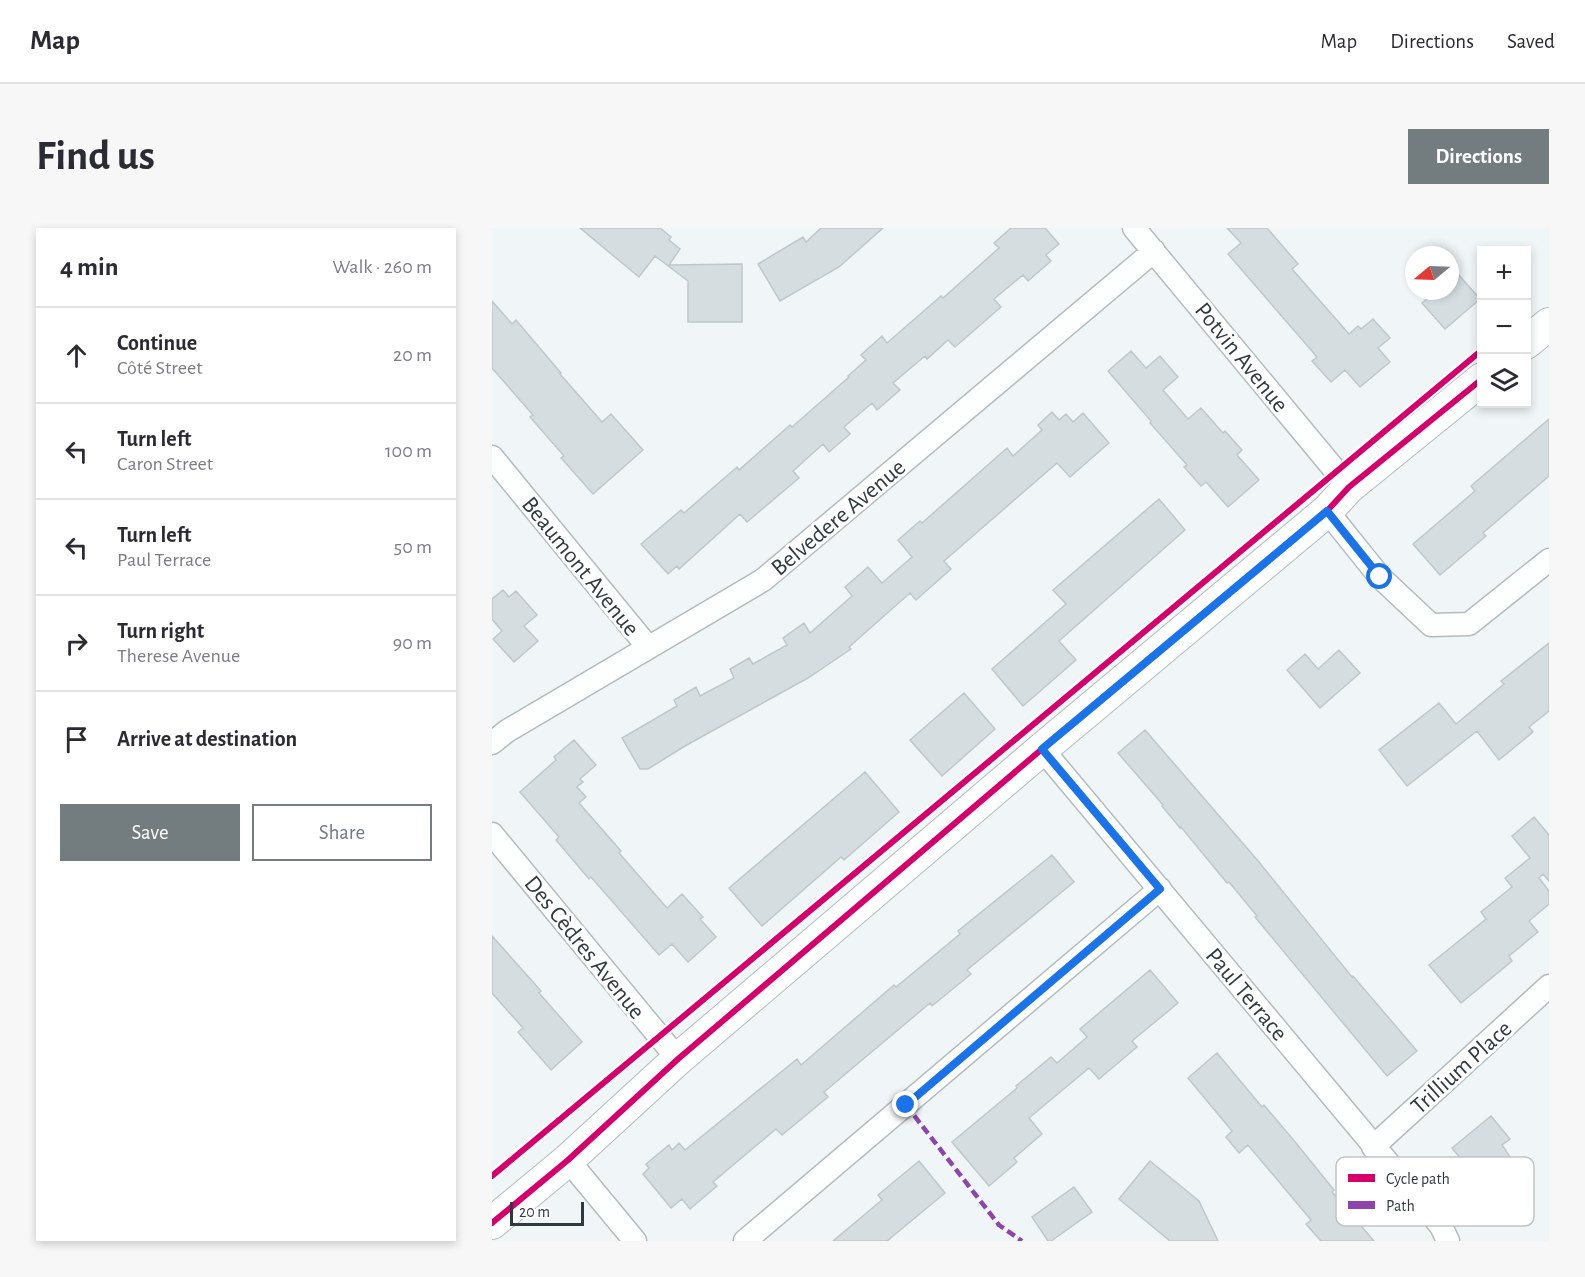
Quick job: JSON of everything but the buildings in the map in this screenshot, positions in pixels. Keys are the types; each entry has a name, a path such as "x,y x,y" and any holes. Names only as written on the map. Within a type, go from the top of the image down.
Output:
{"street":[{"name":"Potvin Avenue","path":"1134,228 1349,487"},
{"name":"Belvedere Avenue","path":"492,743 507,731 763,580 1155,251"},
{"path":"1531,340 1549,324"},
{"path":"492,1223 568,1160 678,1059 1042,749 1327,511 1349,487 1477,383"},
{"name":"Beaumont Avenue","path":"492,457 648,647"},
{"path":"1327,511 1380,577 1431,625 1469,624 1549,560"},
{"name":"Paul Terrace","path":"1042,749 1382,1157"},
{"name":"Des Cèdres Avenue","path":"492,834 678,1059"},
{"path":"745,1241 1160,889"},
{"name":"Trillium Place","path":"1374,1147 1549,986"},
{"path":"568,1160 635,1241"},
{"name":"Paul Terrace","path":"1441,1226 1448,1241"}],"marked path":[{"path":"906,1105 999,1225 1022,1241"}],"cycle path":[{"path":"492,1176 1477,354"},
{"path":"492,1223 568,1160 678,1059 1042,749 1327,511 1349,487 1477,383"}],"route":[{"path":"906,1105 1160,889 1042,749 1327,511 1380,577"}]}
